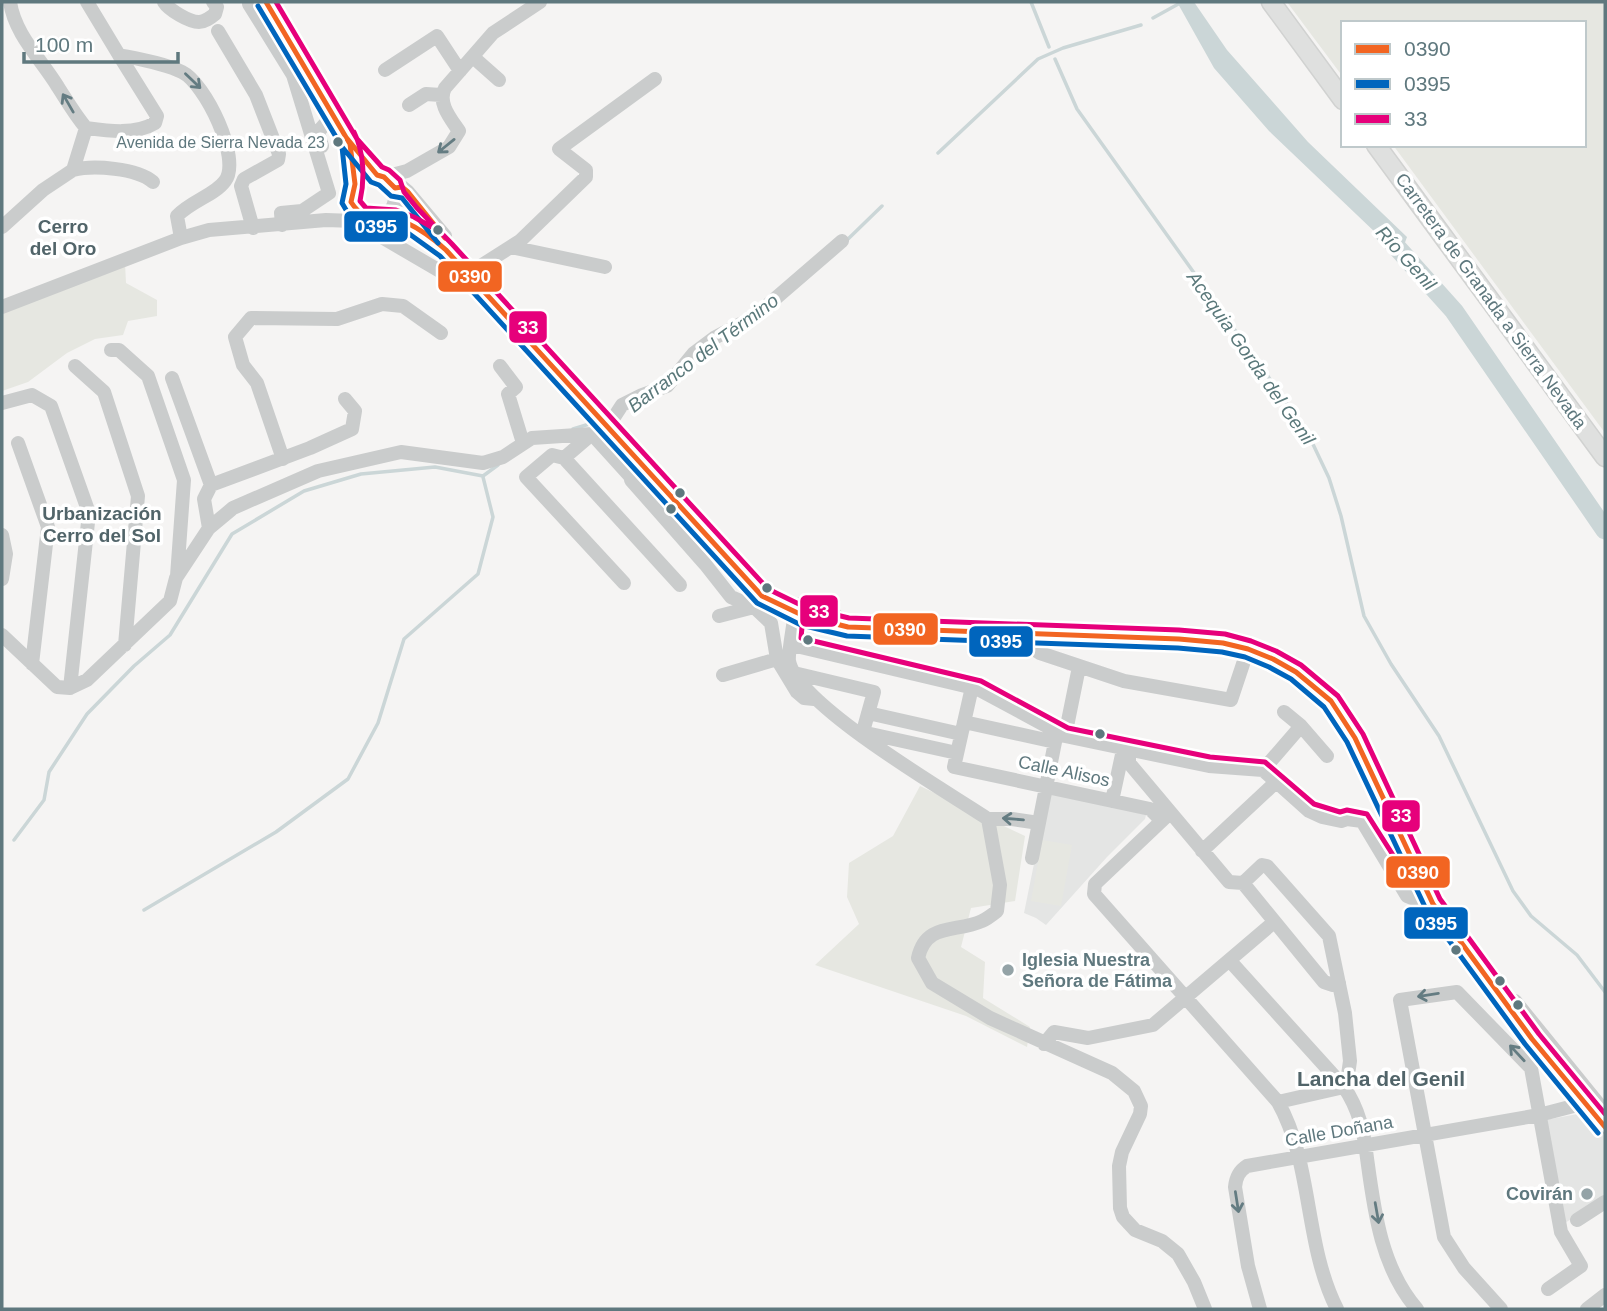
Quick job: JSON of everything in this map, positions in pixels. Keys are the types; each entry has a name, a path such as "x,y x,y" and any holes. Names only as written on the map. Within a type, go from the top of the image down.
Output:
{"main road":[{"path":"1271,2 1341,97"},
{"name":"Carretera de Granada a Sierra Nevada","path":"1377,147 1605,457"}],"street":[{"path":"10,2 18,27 58,85 74,114 86,128 114,132 146,128 155,123 156,116 88,2"},
{"path":"164,2 167,8 196,22 205,21 215,14 217,7 213,2"},
{"path":"266,2 350,144 389,184 428,234 446,250 762,596 794,614 825,624 848,627 1179,639 1223,643 1248,649 1296,672 1331,701 1355,738 1433,904 1502,998 1605,1127"},
{"path":"441,94 493,33 540,2"},
{"path":"249,4 293,75 329,193 302,211 281,213 282,225"},
{"path":"219,31 256,95 279,154 278,160 244,179 241,186 253,228"},
{"path":"385,70 437,36 460,71"},
{"path":"119,55 182,72 197,82 224,136 230,162 227,180 217,189 187,205 177,216 181,238"},
{"path":"473,57 499,80"},
{"path":"468,274 520,241 586,177 586,170 559,149 655,79"},
{"path":"409,105 426,94 441,94"},
{"path":"389,184 449,147 456,139 459,131 443,104 441,94"},
{"path":"333,115 318,132 333,186 345,202 351,203"},
{"path":"73,170 86,128"},
{"path":"326,220 342,212 351,203 355,184 350,144"},
{"path":"2,227 43,190 73,170 84,168 134,173 148,177 153,182"},
{"path":"355,184 365,177 402,187 444,236 446,250"},
{"path":"351,203 356,212 374,218 393,208 389,184"},
{"path":"2,307 181,238 209,230 374,218 401,221 428,234"},
{"path":"374,218 380,236 445,274"},
{"path":"176,578 209,527 233,508 318,471 401,452 482,463 503,457 532,438 592,433 607,428 622,405 667,386 694,353 714,338 754,317 842,241"},
{"path":"511,247 605,267"},
{"path":"283,458 257,383 243,365 235,337 251,318 337,319 382,304 403,306 441,333"},
{"path":"2,635 57,687 70,688 87,680 170,601 176,578 184,480 148,376 119,350 111,350"},
{"path":"75,366 104,392 138,496 125,645"},
{"path":"500,366 516,387 508,394 523,443"},
{"path":"172,378 211,485"},
{"path":"2,403 32,395 51,406 89,513 70,688"},
{"path":"209,527 204,499 211,485 352,429 355,411 345,398"},
{"path":"564,458 592,433"},
{"path":"592,433 731,597 754,607 771,622 777,659 797,692 804,698 818,700"},
{"path":"18,443 48,527 32,664"},
{"path":"624,583 526,477 552,454 564,458 680,585"},
{"path":"2,535 6,554 2,579"},
{"path":"848,627 820,600 804,601 794,614 789,662 794,673 818,700 832,714 988,819 1039,823"},
{"path":"719,616 754,607"},
{"path":"1021,634 1029,646 1040,653 1079,667 1151,687 1231,701 1248,649"},
{"path":"792,645 972,687 1059,737"},
{"path":"723,675 777,659"},
{"path":"1031,858 1046,786 1079,667"},
{"path":"794,673 874,692 863,734"},
{"path":"955,760 972,687"},
{"path":"1284,712 1301,726 1327,756"},
{"path":"868,713 963,728 1059,737 1209,766 1263,770 1295,800 1322,817 1362,821 1408,896 1417,900 1429,893"},
{"path":"1263,770 1301,726"},
{"name":"Calle Alisos","path":"863,734 1046,786 1150,809 1165,817"},
{"path":"1112,801 1126,750"},
{"path":"1126,750 1129,762 1165,817 1202,851 1229,882 1243,883 1324,982 1333,985 1339,983"},
{"path":"1202,851 1276,782"},
{"path":"1165,817 1093,888 1094,894 1278,1102 1290,1126 1320,1266 1337,1309"},
{"path":"988,819 1000,885 997,911 982,921 940,930 921,945 918,958 932,983 990,1018 1096,1065 1135,1091 1141,1106 1140,1114 1122,1152 1119,1167 1120,1208 1123,1217 1135,1230 1162,1241 1178,1254 1205,1309"},
{"path":"1243,883 1262,865 1267,866 1329,936 1345,1013 1350,1061 1344,1087 1278,1102"},
{"path":"1429,893 1438,900 1605,1112"},
{"path":"1044,1044 1054,1032 1088,1038 1153,1025 1274,922"},
{"path":"1230,961 1344,1087 1359,1115 1388,1262 1397,1282 1417,1309"},
{"path":"1501,1309 1464,1269 1444,1237 1399,1000 1457,992 1531,1068 1539,1115 1581,1266 1548,1289"},
{"path":"1558,1054 1586,1103 1597,1109 1605,1119"},
{"name":"Calle Doñana","path":"1260,1309 1248,1266 1235,1187 1242,1169 1539,1115 1586,1103"},
{"path":"1569,1225 1605,1202"},
{"path":"1587,1309 1605,1295"}],"shaded area":[{"path":"1177,2 1194,2 1227,50 1308,142 1407,237 1400,256 1269,131 1214,68"},
{"path":"1287,2 1605,2 1605,433 1394,147 1586,147 1586,21 1341,21 1341,74"},
{"path":"125,263 126,283 157,300 157,316 128,321 123,335 95,339 67,353 28,382 2,391 2,311"},
{"path":"920,786 1025,836 1015,901 971,908 961,947 985,962 983,998 1030,1027 1027,1047 966,1016 815,965 859,924 847,897 849,863 893,836"},
{"path":"1049,790 1146,815 1046,925 1024,913"},
{"path":"1042,840 1072,845 1061,906 1031,901"},
{"path":"1589,1112 1605,1131 1605,1197 1565,1223 1545,1120"}],"waterway":[{"name":"Acequia Gorda del Genil","path":"1031,2 1049,47"},
{"name":"Barranco del Término","path":"1153,18 1182,2"},
{"name":"Barranco del Término","path":"938,153 1038,59 1063,48 1141,25"},
{"name":"Acequia Gorda del Genil","path":"1055,59 1077,109 1311,440 1329,478 1341,516 1364,616 1391,664 1439,736 1513,891 1531,916 1577,955 1605,992"},
{"name":"Barranco del Término","path":"847,240 882,206"},
{"name":"Río Genil","path":"1384,233 1454,311 1605,530"},
{"name":"Barranco del Término","path":"573,429 596,422"},
{"name":"Barranco del Término","path":"14,840 44,800 49,772 87,714 134,666 170,635 232,534 304,491 361,474 435,467 483,476 498,465"},
{"path":"144,910 276,832 348,779 378,723 404,639 478,574 493,517 483,477"}],"transit line":[{"name":"0390","path":"266,2 350,144 355,184 351,202 369,217 405,222 427,234 446,250 762,596 804,616 848,627 1179,639 1223,643 1273,659 1296,672 1331,701 1355,738 1433,904 1532,1039 1605,1127"},
{"name":"33","path":"276,2 357,139 382,167 400,180 404,192 417,208 768,589 807,608 849,618 1225,634 1276,651 1301,665 1338,696 1363,734 1440,899 1539,1034 1605,1114"},
{"name":"0395","path":"258,6 342,147 346,184 342,203 349,215 364,226 389,227 408,233 440,256 757,603 801,625 847,636 1178,648 1222,652 1245,657 1291,679 1324,707 1347,742 1426,909 1525,1044 1598,1133"},
{"name":"33","path":"354,132 363,166 360,201 366,208 396,210 435,229"},
{"name":"0390","path":"345,136 377,175 384,177 395,188 402,187 408,192 445,238"},
{"name":"0395","path":"338,142 371,182 379,185 391,196 402,198 438,243"},
{"name":"33","path":"802,627 801,638 981,681 1068,728 1210,757 1265,762 1314,804 1340,812 1347,810 1367,814 1398,863"}],"place":[{"name":"Avenida de Sierra Nevada 23","path":"338,142"},
{"name":"Iglesia Nuestra Señora de Fátima","path":"1008,970"},
{"name":"Covirán","path":"1587,1194"}],"district":[{"name":"Cerro del Oro","path":"63,237"},
{"name":"Urbanización Cerro del Sol","path":"102,524"},
{"name":"Lancha del Genil","path":"1381,1078"}]}
